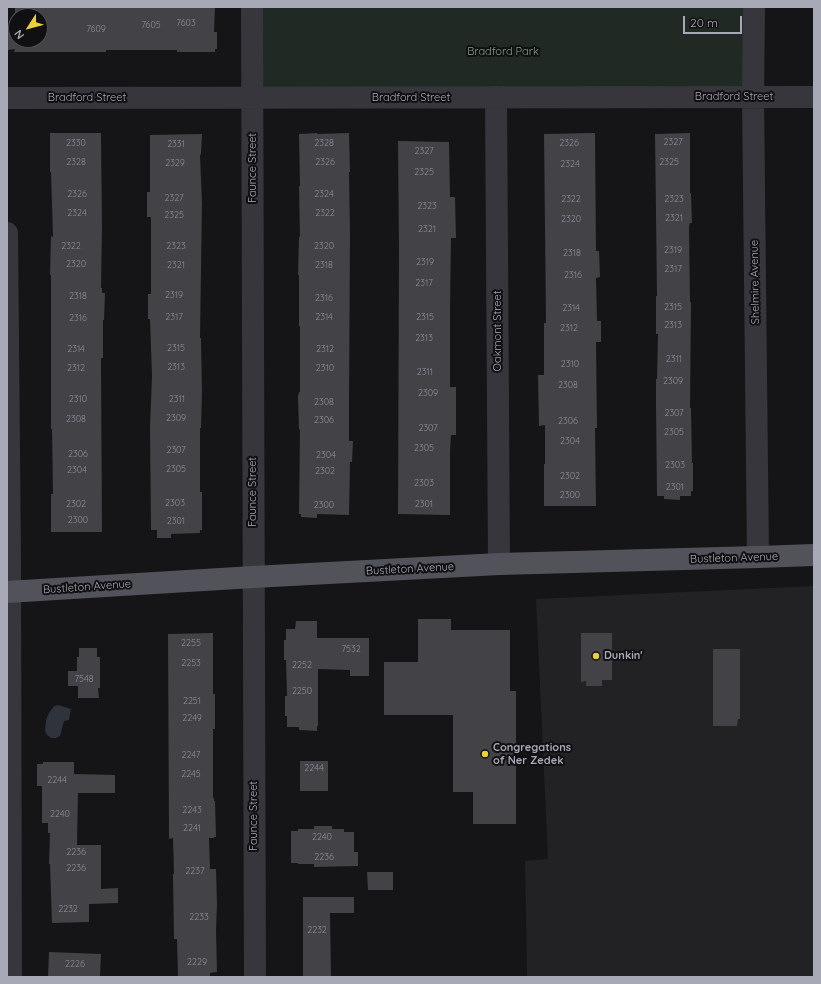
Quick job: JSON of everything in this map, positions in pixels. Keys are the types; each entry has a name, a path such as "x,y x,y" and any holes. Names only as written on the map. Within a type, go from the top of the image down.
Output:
{"main road":[{"name":"Bustleton Avenue","path":"9,592 499,564 814,555"}],"street":[{"name":"Faunce Street","path":"252,7 255,977"},
{"name":"Shelmire Avenue","path":"754,7 753,97 758,557"},
{"name":"Bradford Street","path":"7,98 814,97"},
{"name":"Oakmont Street","path":"496,98 499,564"},
{"path":"7,233 11,977"}],"shaded area":[{"path":"814,586 814,977 527,977 525,861 548,859 536,599"},
{"path":"58,705 71,709 69,720 64,721 60,736 51,738 45,731 46,720 54,706"}],"green space":[{"name":"Bradford Park","path":"252,7 754,7 753,97 253,98"}],"building":[{"path":"15,7 215,7 214,32 217,32 217,49 215,49 215,52 177,52 177,50 106,50 106,52 14,52 15,49 8,50 8,48 48,48 48,8"},
{"path":"50,133 101,133 101,288 102,293 105,293 103,358 101,358 102,532 51,532 51,494 53,494 50,275 51,236 53,237"},
{"path":"349,133 349,441 353,441 352,462 350,462 349,515 317,514 317,518 301,517 301,514 299,514 300,429 299,430 298,397 300,392 300,326 298,275 300,237 299,134"},
{"path":"595,133 596,251 599,251 600,277 596,278 597,321 601,321 601,342 596,342 596,506 544,506 545,425 539,426 538,375 544,375 544,323 546,323 544,134"},
{"path":"690,133 690,193 692,223 690,223 689,226 691,302 690,408 693,491 691,491 691,496 680,496 680,500 664,499 664,496 657,496 656,379 658,334 656,334 655,134"},
{"path":"202,134 200,155 202,203 200,338 202,392 200,428 200,492 202,492 202,530 200,530 200,533 171,534 171,538 157,538 157,530 151,530 150,427 152,376 150,319 148,319 148,294 151,294 151,217 147,217 147,192 150,192 150,135"},
{"path":"398,141 449,142 450,197 455,197 456,238 451,238 450,387 456,387 456,435 451,435 450,515 398,514"},
{"name":"Congregations of Ner Zedek","path":"418,619 451,619 451,630 510,630 510,691 516,691 516,824 473,824 473,792 453,792 453,715 384,715 384,662 418,662"},
{"path":"296,621 317,621 317,638 369,638 369,676 350,676 350,670 318,669 317,731 299,730 299,727 287,727 287,716 285,716 285,696 287,696 284,640 286,640 286,629 295,629"},
{"path":"213,633 213,694 215,694 215,729 213,729 213,798 215,801 216,837 209,838 210,869 216,869 217,972 210,973 210,976 178,976 177,939 174,939 173,838 169,839 168,634"},
{"name":"Dunkin'","path":"581,633 612,633 612,680 602,680 602,686 586,686 586,681 581,682"},
{"path":"79,648 97,648 97,657 100,657 100,688 98,688 99,698 78,698 78,686 68,686 68,671 77,671 77,657 79,657"},
{"path":"713,649 740,649 740,719 738,719 737,726 713,726"},
{"path":"300,761 328,761 328,791 300,791"},
{"path":"43,762 74,762 74,774 115,775 115,793 78,793 77,845 101,845 101,889 118,888 118,903 89,904 89,922 52,923 49,864 50,833 48,833 48,823 42,823 42,786 37,786 37,764 43,764"},
{"path":"314,826 332,826 332,829 344,829 344,832 354,832 354,852 358,852 358,866 314,867 314,864 291,863 291,831 298,831 298,829 314,829"},
{"path":"367,872 393,872 393,890 368,890"},
{"path":"303,897 354,897 354,913 330,913 331,977 303,977"},
{"path":"49,952 101,954 100,977 48,977"}],"place":[{"name":"Dunkin'","path":"596,656"},
{"name":"Congregations of Ner Zedek","path":"485,754"}]}
